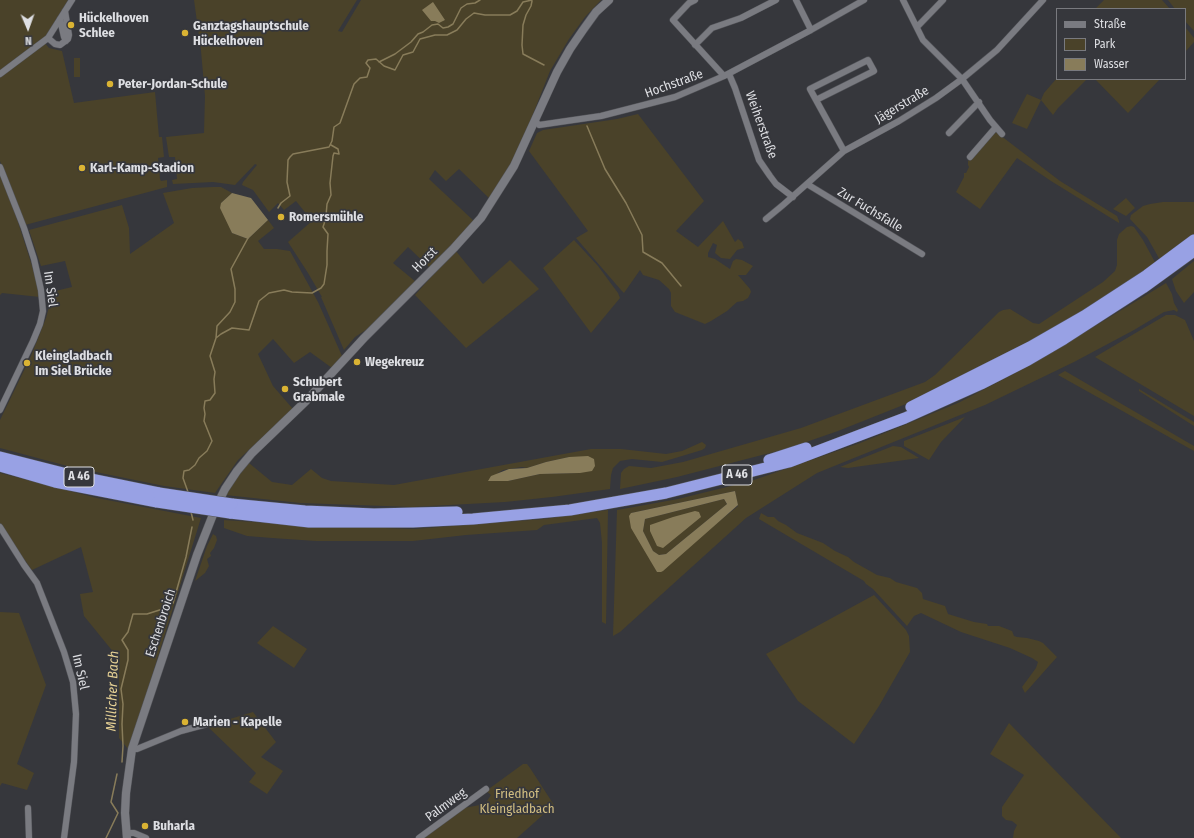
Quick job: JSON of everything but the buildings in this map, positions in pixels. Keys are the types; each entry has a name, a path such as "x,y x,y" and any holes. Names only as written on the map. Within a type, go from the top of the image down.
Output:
{"highway":[{"name":"A 46","path":"231,509 374,514 501,510 583,501 674,485 766,461 829,441 895,415 1030,346 1084,316 1147,275 1194,240"},
{"name":"A 46","path":"0,466 55,482 309,522 413,522 473,519 570,510 666,493 789,462 905,418 980,384 1028,360 1064,339 1143,288 1194,251"},
{"name":"A 46","path":"0,456 158,498"}],"street":[{"path":"0,74 48,38 72,0"},
{"name":"Horst","path":"216,506 237,471 252,453 306,401 364,338 454,248 481,218 514,166 557,72 570,49 596,12 609,0"},
{"name":"Weiherstraße","path":"695,0 689,3 673,20 695,45 727,75 736,88 759,160 776,184 793,197"},
{"path":"695,45 712,28 741,18 776,0"},
{"path":"796,0 811,30"},
{"path":"849,0 852,7"},
{"name":"Hochstraße","path":"535,121 539,125 601,116 675,98 727,75 864,0"},
{"path":"903,0 923,40 962,79 1002,134"},
{"path":"917,27 943,0"},
{"name":"Jägerstraße","path":"766,219 844,151 902,119 936,98 962,79 997,50 1043,0"},
{"path":"48,38 55,44 60,45 66,41 70,35 65,11"},
{"path":"60,18 66,41"},
{"path":"816,100 874,71 868,60 810,89 816,100 844,151"},
{"path":"948,133 979,102"},
{"path":"970,157 996,127"},
{"name":"Im Siel","path":"0,167 24,228 34,259 41,290 43,311 40,324 33,341 0,410"},
{"name":"Zur Fuchsfalle","path":"807,184 922,254"},
{"name":"Eschenbroich","path":"126,836 126,793 132,748 197,554 216,506"},
{"name":"Im Siel","path":"0,527 37,583 64,652 73,682 75,738 74,762 64,838"},
{"path":"132,748 137,749 181,731 207,724"},
{"name":"Palmweg","path":"419,838 486,789"},
{"path":"28,808 29,838"},
{"path":"126,836 134,833 146,838"}],"green space":[{"path":"0,0 68,0 43,41 49,48 62,51 74,103 155,92 159,137 162,137 164,157 158,158 160,179 161,181 167,180 167,187 25,225 0,161"},
{"path":"194,0 357,0 338,31 342,32 361,0 601,0 585,17 569,39 550,71 512,167 491,200 459,169 446,181 435,170 429,179 475,222 430,268 408,247 393,263 416,282 387,309 372,326 355,337 344,350 322,297 288,242 312,221 296,201 284,210 278,203 269,212 253,190 242,185 257,165 255,164 235,185 213,182 173,184 172,180 177,179 175,157 169,157 166,137 204,133 205,96"},
{"path":"1104,0 1162,0 1169,8 1096,8"},
{"path":"1168,0 1194,0 1194,31 1186,22 1186,8 1174,8"},
{"path":"1186,28 1194,38 1194,42 1186,51"},
{"path":"74,58 80,58 80,77 74,77"},
{"path":"1056,79 1086,80 1058,108 1053,115 1041,100 1044,93"},
{"path":"1096,80 1159,80 1128,113"},
{"path":"1027,94 1041,100 1027,129 1012,123"},
{"path":"638,114 704,201 676,231 698,247 723,221 735,242 738,239 742,242 744,248 737,250 730,259 721,258 715,253 717,245 713,243 708,253 708,257 715,259 730,269 733,261 736,259 742,260 753,266 746,275 738,275 750,289 751,292 748,298 737,302 727,311 705,324 675,312 671,306 671,293 669,289 659,280 643,275 640,270 624,293 576,238 588,231 529,151 537,133 543,130 617,119"},
{"path":"996,132 1060,181 1117,216 1119,223 1017,158 980,209 956,192 964,177 964,173 966,173 969,167 968,161"},
{"path":"0,172 34,272 40,297 2,293 0,295"},
{"path":"221,187 232,193 221,203 232,233 248,239 268,220 274,228 258,241 264,249 290,251 318,302 342,356 332,368 310,352 294,363 273,339 258,354 273,386 293,409 238,460 215,493 164,486 71,467 0,448 0,420 31,356 46,318 49,307 47,293 72,287 65,261 41,266 29,230 122,205 129,228 130,254 174,223 163,193 192,188"},
{"path":"1126,198 1135,208 1126,216 1113,209"},
{"path":"1163,202 1194,202 1194,237 1160,260 1147,237 1130,219 1131,215 1143,206"},
{"path":"1127,227 1134,227 1143,240 1157,266 1076,319 926,396 838,431 789,448 677,477 620,489 621,473 629,466 651,468 683,462 801,428 925,382 935,375 999,312 1003,310 1010,309 1033,323 1039,324 1103,282 1115,271 1117,265 1117,240 1119,234"},
{"path":"574,240 598,266 620,298 591,333 543,268"},
{"path":"455,250 483,284 510,260 539,289 466,348 415,295"},
{"path":"1194,261 1194,292 1184,303 1176,291 1172,279"},
{"path":"1166,283 1172,294 1174,303 1178,310 1177,312 1174,310 1164,312 1074,362 985,405 817,473 746,518 620,632 613,636 617,510 678,499 751,481 860,443 960,402 1036,362","holes":["735,491 738,506 657,572 631,513"]},
{"path":"1166,315 1175,315 1185,320 1194,341 1194,416 1095,357"},
{"path":"1065,371 1194,446 1194,451 1058,375"},
{"path":"1139,389 1194,422 1194,426 1139,391"},
{"path":"965,417 941,442 929,460 904,446 904,441"},
{"path":"702,442 706,445 702,450 662,462 632,459 620,461 613,468 610,489 505,502 412,507 300,503 225,495 236,478 249,463 272,482 292,485 311,469 322,478 331,481 394,485 591,449 621,449 666,454 682,451","holes":["569,457 578,457 580,473 540,474 508,481 491,481 503,470 522,467 527,468"]},
{"path":"893,446 901,447 919,458 848,468 840,467"},
{"path":"0,473 97,498 201,518 129,750 119,738 119,659 84,616 80,594 93,592 81,547 32,570 4,531 0,528"},
{"path":"724,499 727,504 666,554 659,555 653,551 643,531 645,519"},
{"path":"608,510 606,624 602,622 602,543 600,523 597,518 544,525 537,530 466,535 413,541 316,541 272,538 247,536 224,528 224,520 298,525 414,529 544,519"},
{"path":"761,513 768,517 774,517 797,533 823,543 877,575 917,588 922,593 923,599 945,606 948,614 974,622 987,624 988,626 999,626 1012,631 1014,636 1039,641 1057,657 1025,693 1022,687 1036,668 1038,662 1010,648 961,632 921,613 914,616 907,626 864,581 759,519"},
{"path":"213,534 216,536 217,540 210,553 211,556 207,559 209,566 205,573 195,581 207,546"},
{"path":"874,595 906,630 909,636 910,652 879,706 854,744 798,701 766,654"},
{"path":"0,612 19,613 46,685 17,764 34,773 27,790 2,783 0,786"},
{"path":"273,626 307,649 294,668 257,643"},
{"path":"253,712 276,742 261,757 283,771 267,794 249,782 256,773 207,726"},
{"path":"1009,723 1121,838 1013,838 1017,825 1012,821 1006,820 1002,816 1002,807 1024,775 990,754"},
{"name":"Friedhof Kleingladbach","path":"523,764 527,764 554,805 517,838 422,838 464,808 485,804 491,795 486,791"}],"water":[{"path":"433,2 445,20 439,23 431,21 422,10"},
{"path":"232,193 251,198 268,220 248,239 232,233 220,208 221,203"},
{"path":"588,456 594,459 595,466 592,471 580,473 540,474 508,481 488,481 491,476 509,469 527,468 569,457"},
{"path":"735,491 738,505 661,572 657,572 631,528 629,516 631,513","holes":["724,499 727,504 666,554 659,555 653,551 643,531 645,519"]},
{"path":"695,511 699,512 701,517 663,548 657,546 650,531 650,525"}],"waterway":[{"name":"Millicher Bach","path":"379,62 395,54 411,42 418,34 432,25 438,24 443,28 453,24 461,8 467,4 475,3 480,0"},
{"name":"Millicher Bach","path":"278,208 281,203 290,196 287,182 288,160 293,154 329,147 332,141 334,127 340,123 354,84 360,78 367,77 370,68 366,63 368,60 376,59 384,66 395,70 403,55 413,52 420,39 435,35 447,35 457,30 466,19 474,13 485,15 510,15 517,11 523,2 532,0"},
{"path":"532,1 523,25 523,54 544,65"},
{"path":"587,126 605,169 626,203 642,235 643,252 662,263 681,286"},
{"name":"Millicher Bach","path":"216,338 232,328 249,330 259,301 269,293 284,290 312,293 321,288 324,284 327,265 328,234 323,227 327,204 331,195 330,183 333,156 334,153 339,154 338,149 331,145"},
{"name":"Millicher Bach","path":"188,492 183,478 184,471 189,470 195,465 199,458 207,451 212,441 204,421 205,401 210,400 215,393 215,372 210,356 216,338 217,326 230,312 235,302 235,289 231,269 248,238"},
{"name":"Millicher Bach","path":"191,512 193,520"},
{"name":"Millicher Bach","path":"173,603 186,557 192,527"},
{"name":"Millicher Bach","path":"122,762 123,704 121,689 128,660 128,650 122,640 128,632 133,614 147,614 169,607"},
{"name":"Millicher Bach","path":"106,838 118,813 111,802 117,774"}],"place":[{"name":"Hückelhoven Schlee","path":"71,25"},
{"name":"Ganztagshauptschule Hückelhoven","path":"185,33"},
{"name":"Peter-Jordan-Schule","path":"110,84"},
{"name":"Karl-Kamp-Stadion","path":"82,168"},
{"name":"Romersmühle","path":"281,217"},
{"name":"Wegekreuz","path":"357,362"},
{"name":"Kleingladbach Im Siel Brücke","path":"27,363"},
{"name":"Schubert Grabmale","path":"285,389"},
{"name":"Marien - Kapelle","path":"185,722"},
{"name":"Buharla","path":"145,826"}]}
